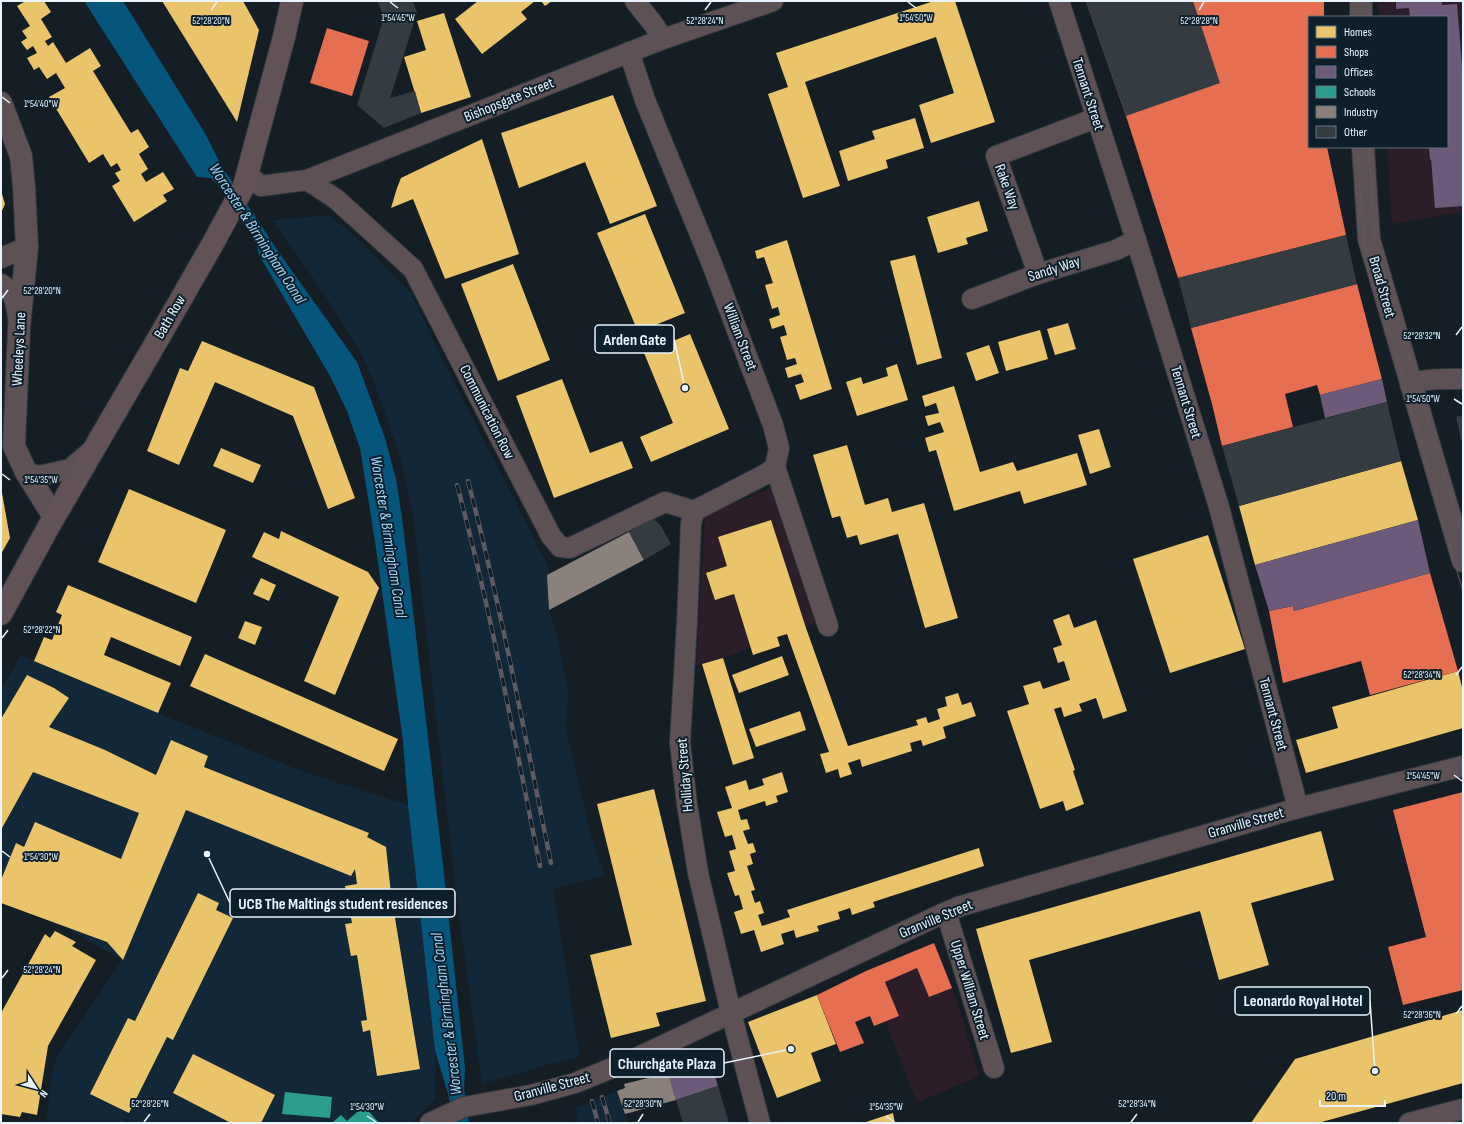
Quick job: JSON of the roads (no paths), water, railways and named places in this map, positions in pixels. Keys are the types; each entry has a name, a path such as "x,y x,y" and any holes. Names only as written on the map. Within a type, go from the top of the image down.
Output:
{"main road":[{"name":"Bath Row","path":"1,614 54,517 212,245 246,180 284,37 292,1"}],"street":[{"path":"635,1 663,39"},
{"name":"Bishopsgate Street","path":"246,180 261,186 307,180 629,52 772,1"},
{"name":"Tennant Street","path":"1059,1 1136,240 1219,507 1298,808"},
{"path":"1361,1 1361,16"},
{"name":"William Street","path":"629,52 645,100 710,259 773,425 779,448 775,467 828,626"},
{"name":"Wheeleys Lane","path":"1,103 21,156 24,187 26,247 19,328 14,446 26,472 54,517"},
{"name":"Rake Way","path":"1038,274 996,156 1096,118"},
{"name":"Broad Street","path":"1364,148 1368,239 1463,561"},
{"name":"Communication Row","path":"307,180 336,199 413,269 551,536 560,547 570,548 665,502 694,511"},
{"name":"Sandy Way","path":"972,299 1038,274 1116,250 1136,240"},
{"path":"1,258 26,247"},
{"path":"1,284 7,288 15,299 19,328"},
{"path":"1410,384 1417,381 1439,379 1463,380"},
{"path":"26,472 39,476 70,469 95,448"},
{"path":"694,511 766,474 775,467"},
{"name":"Holliday Street","path":"694,511 691,524 680,743 687,804 698,873 731,1013 760,1123"},
{"name":"Granville Street","path":"430,1123 464,1107 531,1094 575,1083 634,1059 961,906 1298,808 1463,766"},
{"name":"Upper William Street","path":"946,912 994,1068"},
{"path":"1409,1123 1463,1109"}],"water":[{"name":"Worcester & Birmingham Canal","path":"84,1 123,1 206,135 221,165 282,257 357,362 385,438 396,479 402,517 444,874 465,1069 464,1089 469,1123 452,1123 449,1097 435,1050 408,805 403,741 376,548 360,448 347,411 330,376 259,255 255,237 217,184 211,178 197,177"}],"tram line":[{"path":"1354,1 1354,16"},
{"path":"1368,1 1368,16"},
{"path":"1357,148 1364,241 1463,592"},
{"path":"1369,148 1375,240 1463,537"}],"railway":[{"path":"468,481 502,624 551,863"},
{"path":"457,485 481,579 540,866"},
{"path":"602,1097 610,1123"},
{"path":"592,1101 598,1123"}],"place":[{"name":"Arden Gate","path":"685,388"},
{"name":"UCB The Maltings student residences","path":"207,854"},
{"name":"Churchgate Plaza","path":"791,1049"},
{"name":"Leonardo Royal Hotel","path":"1375,1071"}]}
